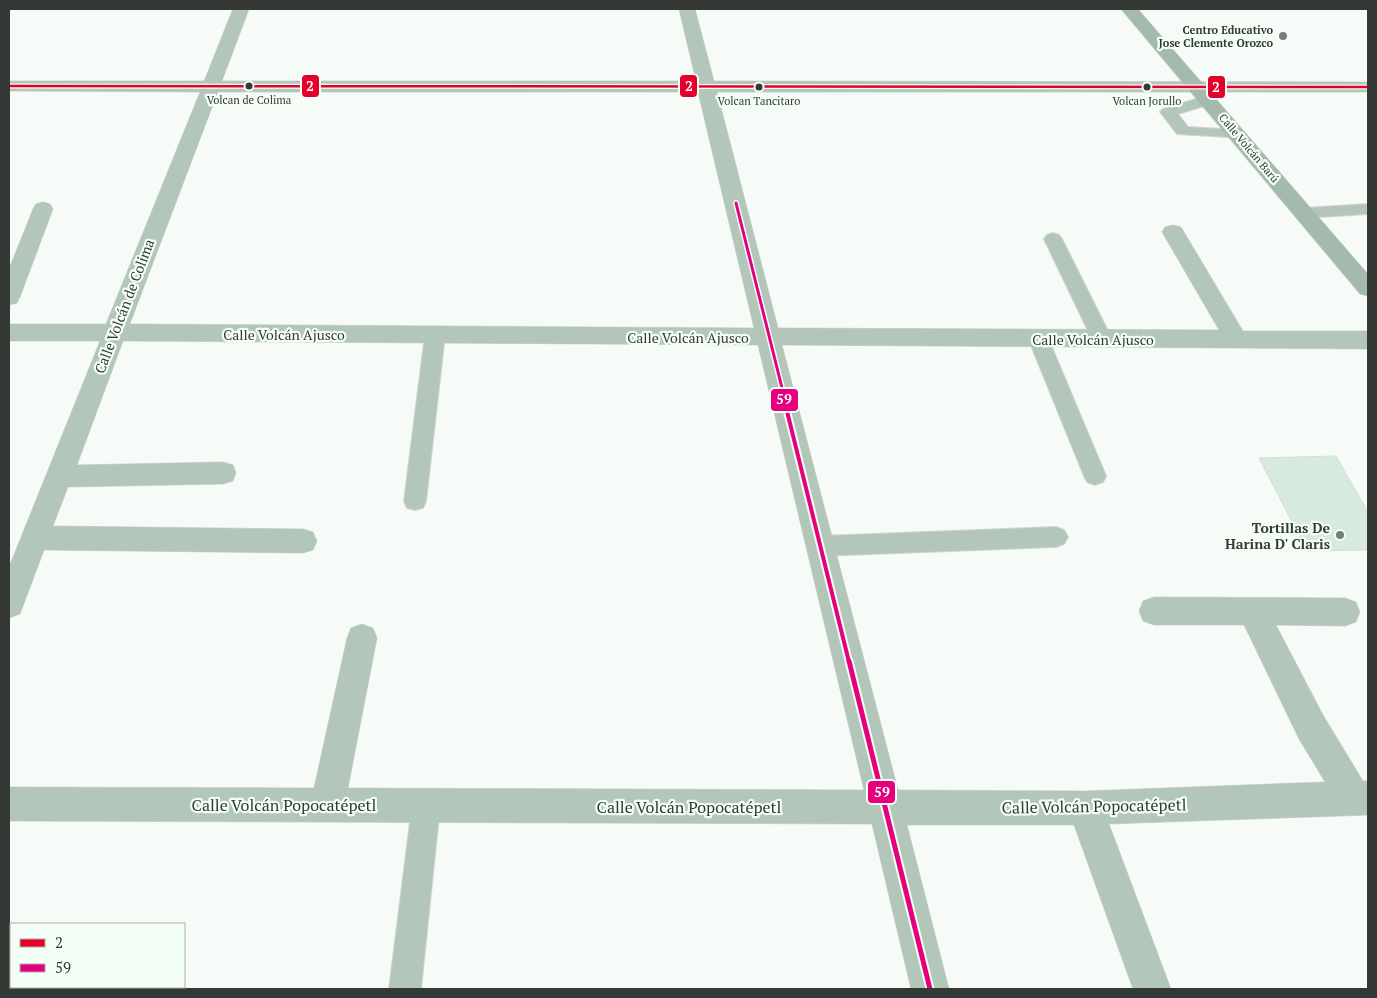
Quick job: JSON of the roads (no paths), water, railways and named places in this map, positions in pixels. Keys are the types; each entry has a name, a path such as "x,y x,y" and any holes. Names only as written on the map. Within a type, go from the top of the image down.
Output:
{"street":[{"name":"Calle Volcán de Colima","path":"9,604 113,333 241,9"},
{"path":"688,9 930,989"},
{"name":"Calle Volcán Barú","path":"1129,9 1368,288"},
{"path":"9,86 707,87 1203,94 1368,87"},
{"path":"9,297 43,209"},
{"path":"1173,232 1236,339"},
{"name":"Calle Volcán Ajusco","path":"9,332 1368,340"},
{"path":"59,476 223,473"},
{"path":"34,538 303,541"},
{"path":"1154,611 1345,612"},
{"path":"1253,612 1311,727 1361,798"},
{"path":"328,805 342,745 362,638"},
{"name":"Calle Volcán Popocatépetl","path":"9,804 1085,808 1361,798"},
{"path":"1085,808 1152,989"}],"lane":[{"path":"1203,94 1168,112 1183,131 1238,135"},
{"path":"1304,213 1368,209"},
{"path":"1053,239 1102,339"},
{"path":"415,501 435,335"},
{"path":"1038,338 1095,476"},
{"path":"820,546 1056,537"},
{"path":"405,989 426,806"}],"place":[{"name":"Centro Educativo Jose Clemente Orozco","path":"1283,36"},
{"name":"Volcan de Colima","path":"249,86"},
{"name":"Volcan Tancitaro","path":"759,87"},
{"name":"Volcan Jorullo","path":"1147,87"},
{"name":"Tortillas De Harina D' Claris","path":"1340,535"}]}
